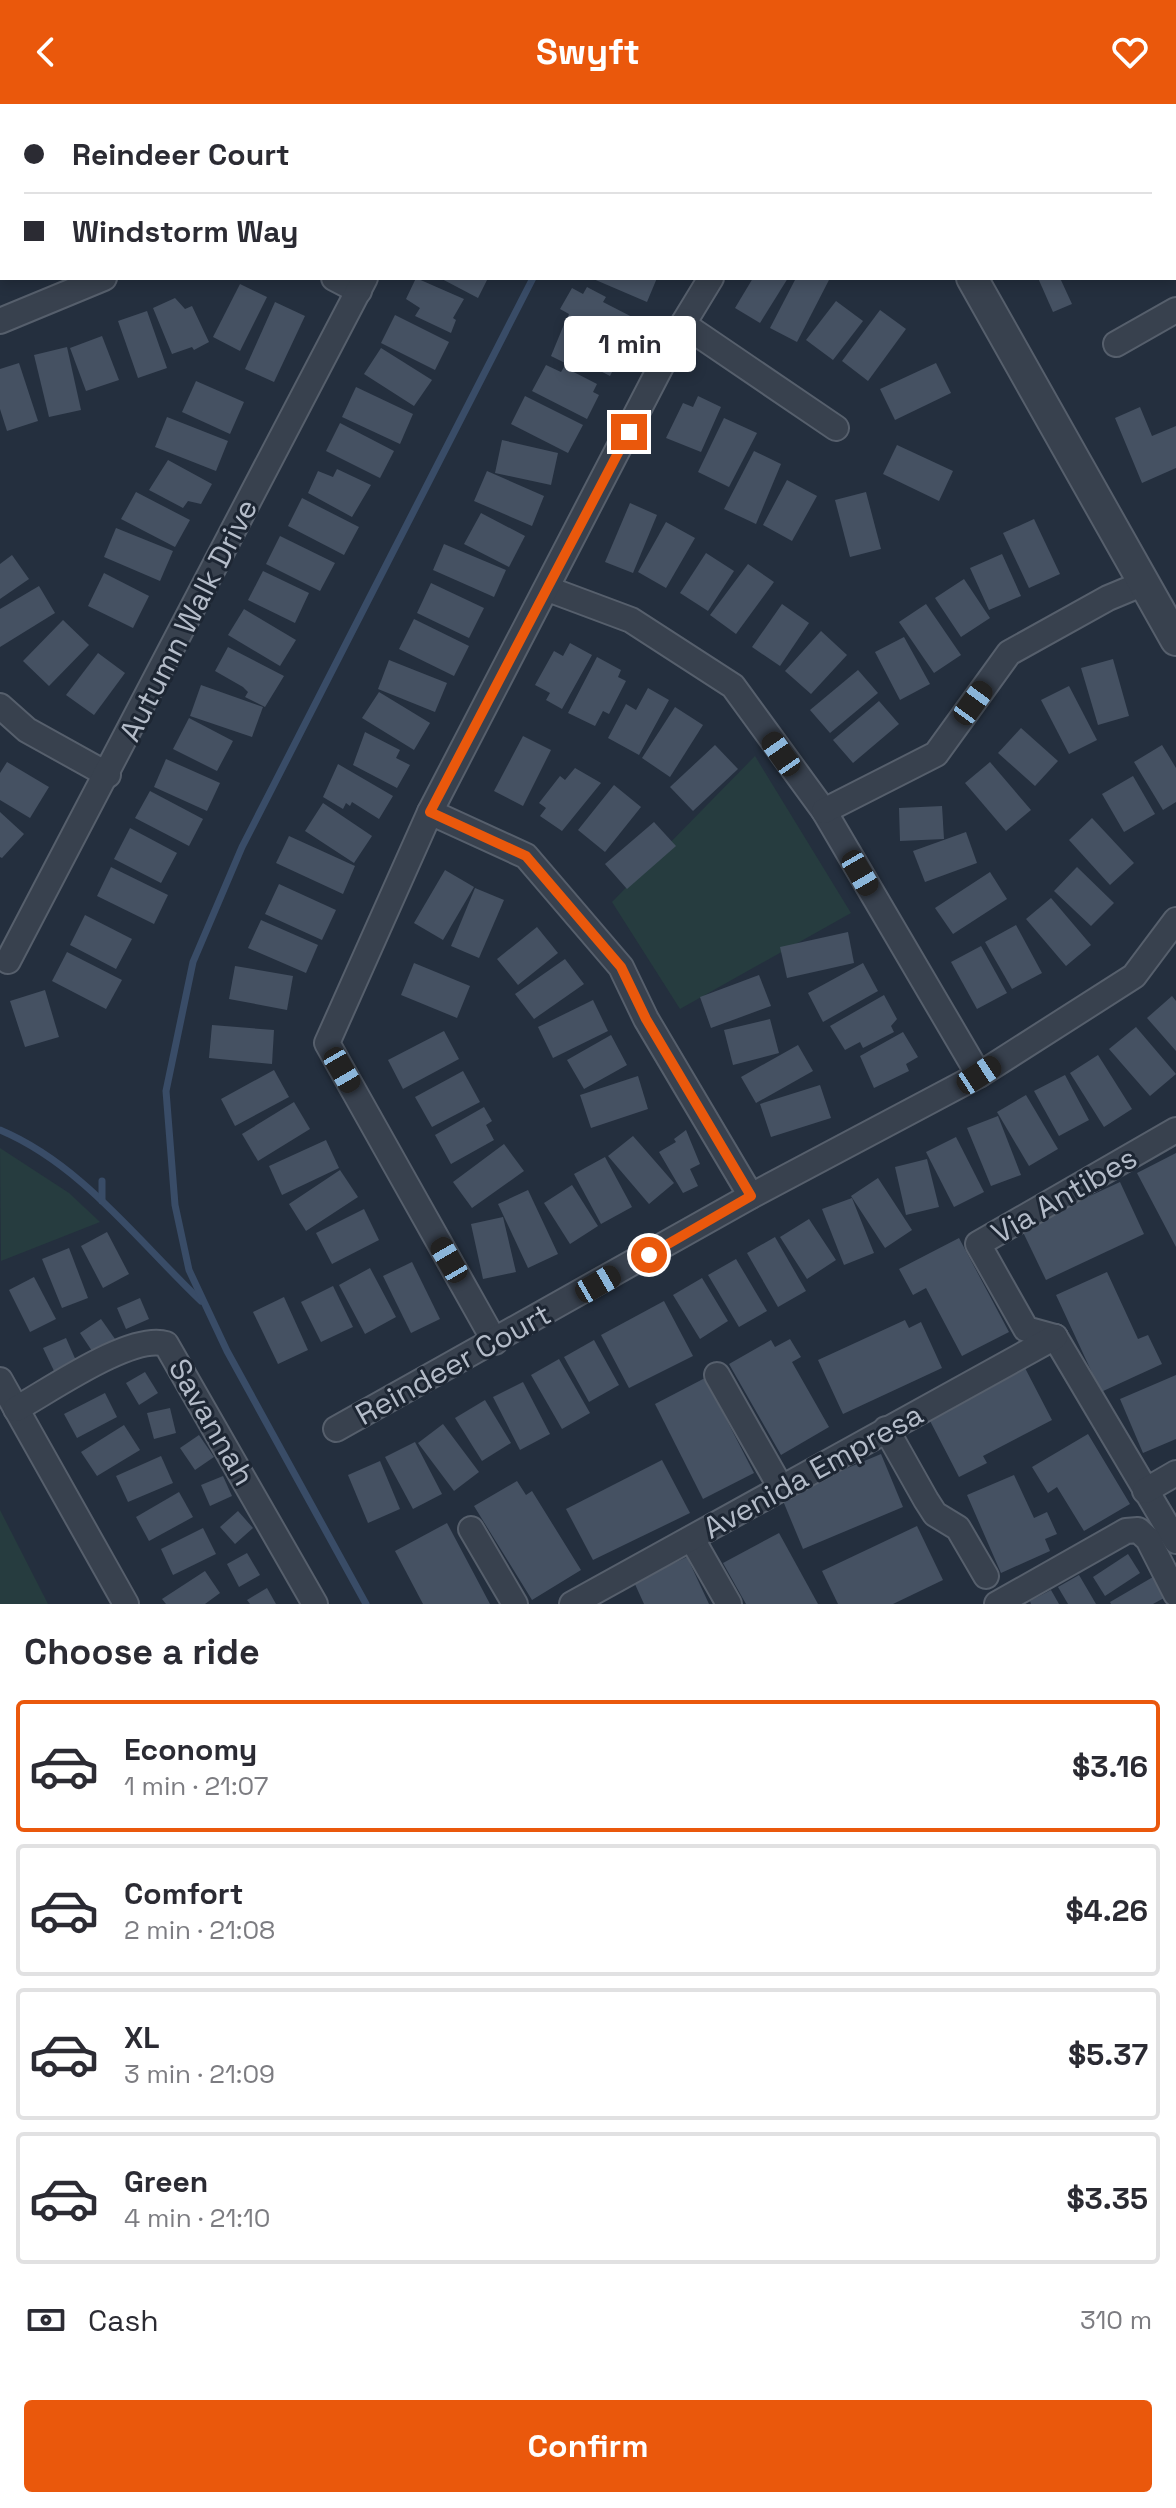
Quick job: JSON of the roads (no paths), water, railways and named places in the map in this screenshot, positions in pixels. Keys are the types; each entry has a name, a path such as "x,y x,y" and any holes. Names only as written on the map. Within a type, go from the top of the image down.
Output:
{"street":[{"path":"0,321 99,280"},
{"path":"495,1342 327,1043 430,812 683,324 710,280"},
{"path":"973,280 1176,640"},
{"name":"Autumn Walk Drive","path":"8,961 108,775 362,284"},
{"path":"1116,344 1176,310"},
{"path":"683,324 836,428"},
{"path":"824,811 936,754 1009,653 1108,598 1144,583"},
{"path":"548,589 631,620 733,686 824,811 979,1075"},
{"path":"0,706 27,730 108,775"},
{"path":"430,812 526,856 621,967 646,1019 751,1196"},
{"name":"Reindeer Court","path":"336,1429 751,1196 979,1075 1134,976 1176,920"},
{"name":"Via Antibes","path":"1055,1337 1026,1329 978,1244 1176,1130"},
{"path":"1055,1337 1176,1541"},
{"name":"Avenida Empresa","path":"572,1604 1055,1337"},
{"name":"Savannah","path":"16,1409 134,1345 158,1341 166,1344 315,1604"},
{"path":"717,1375 781,1488"},
{"path":"0,1380 126,1604"},
{"path":"886,1429 935,1514 958,1528 986,1576"},
{"path":"1145,1491 1176,1473"},
{"path":"471,1529 515,1604"},
{"path":"997,1604 1126,1531 1138,1530 1148,1539 1176,1594"},
{"path":"692,1539 729,1604"}],"waterway":[{"path":"366,1604 227,1351 189,1270 175,1205 166,1091 193,962 242,847 532,280"},
{"path":"0,1130 29,1145 83,1183 201,1301"},
{"path":"102,1181 102,1201"}]}
